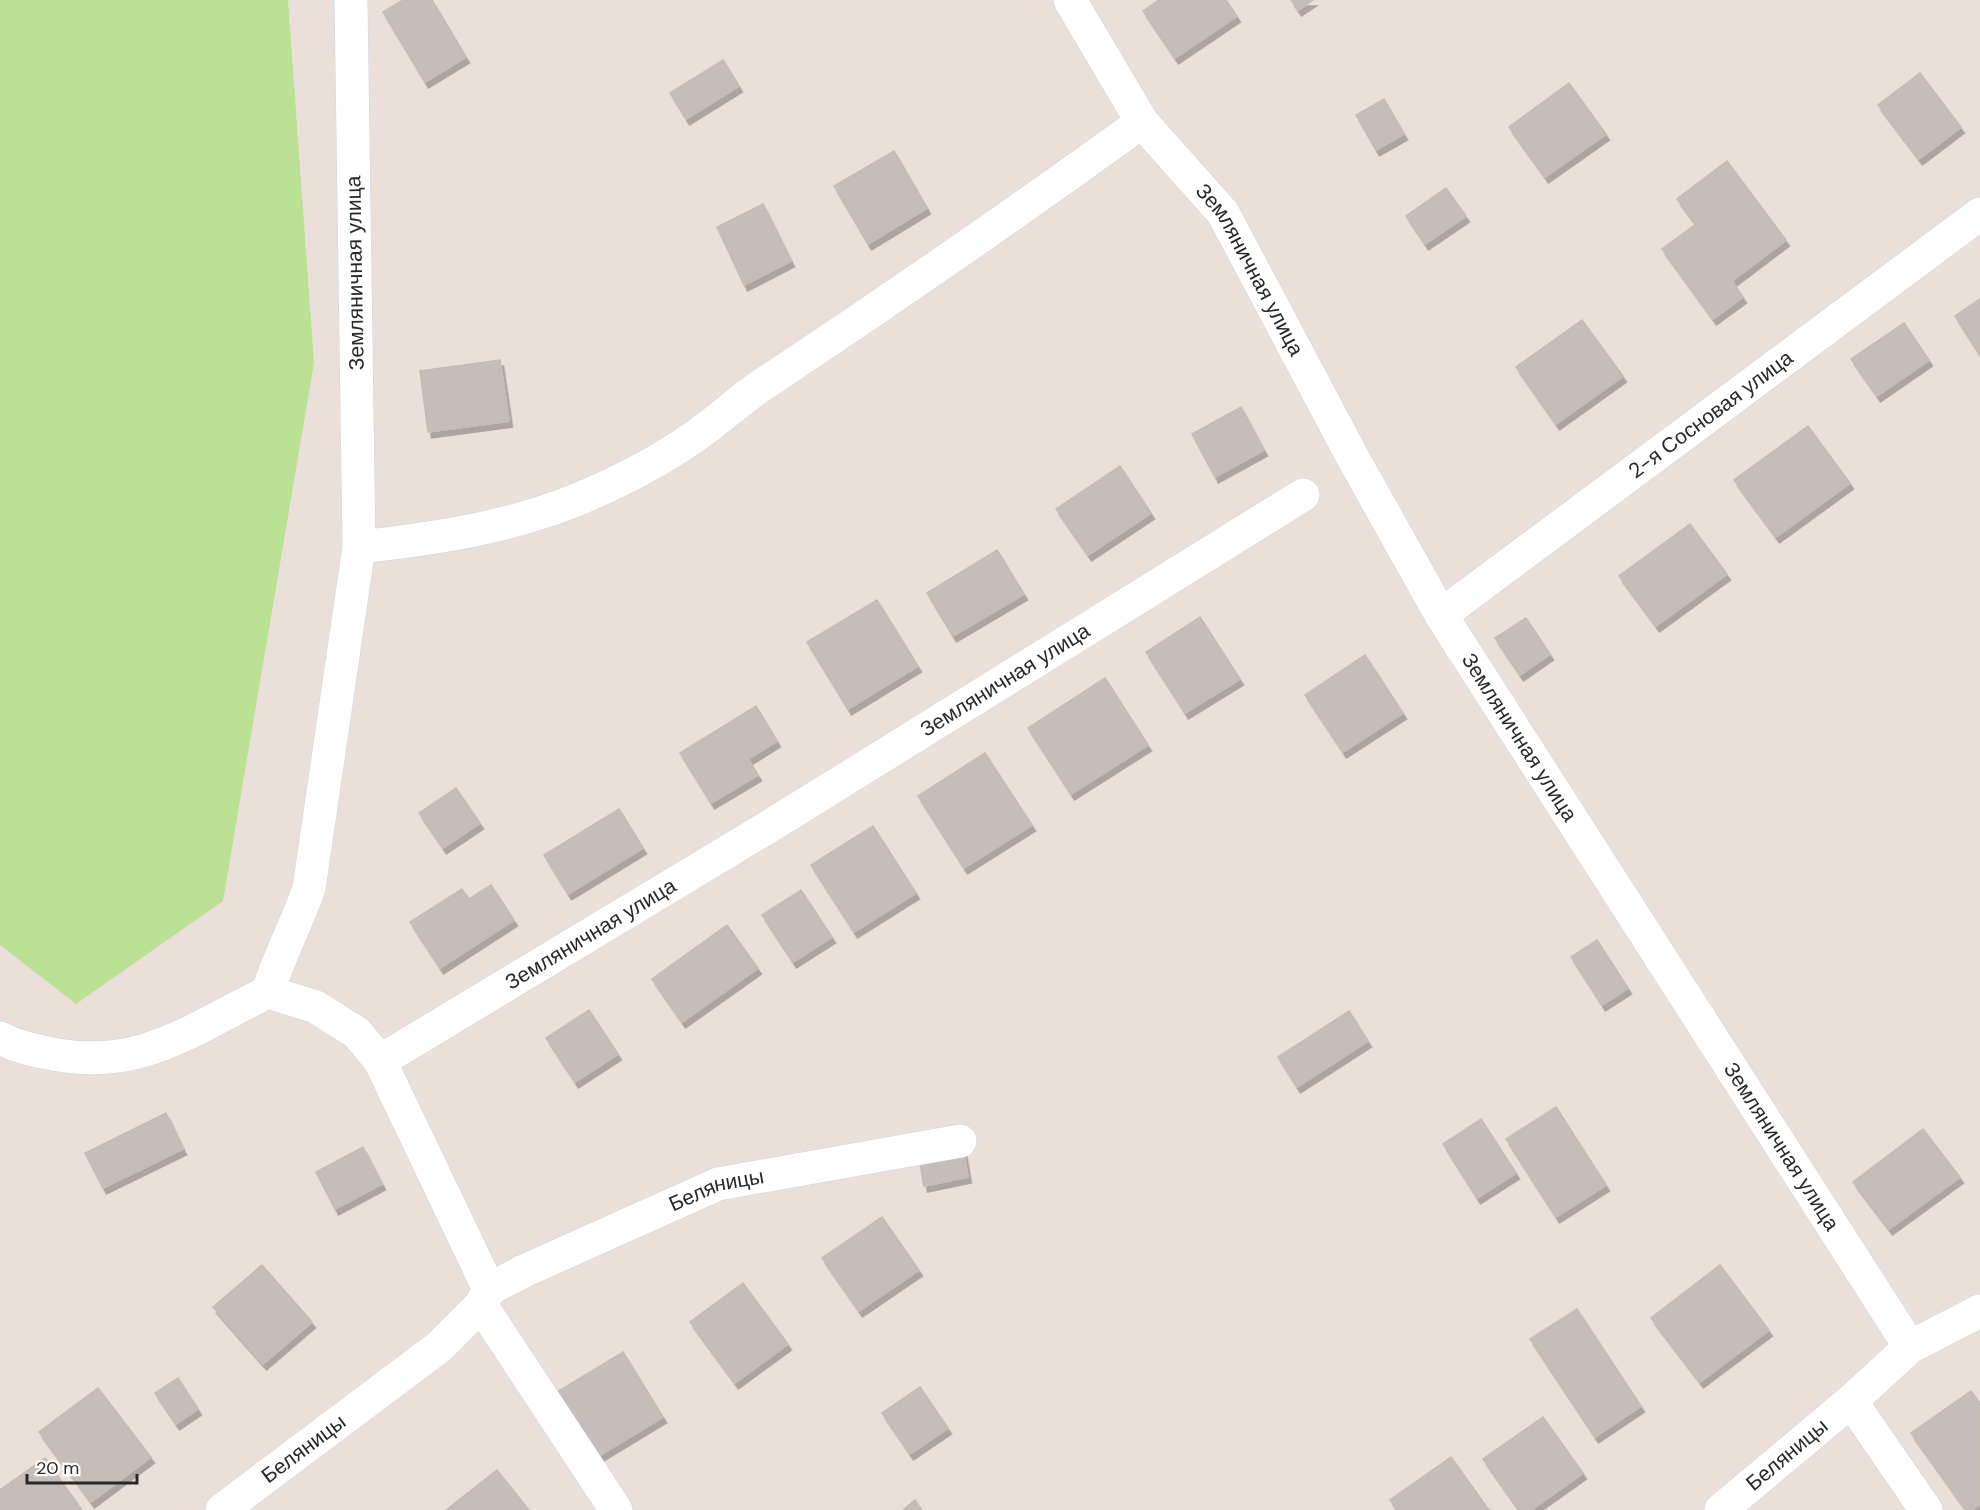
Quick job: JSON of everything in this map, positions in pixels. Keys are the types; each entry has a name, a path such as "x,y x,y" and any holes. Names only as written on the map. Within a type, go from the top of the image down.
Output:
{"street":[{"name":"Земляничная улица","path":"268,992 277,962 295,927 309,888 359,547 351,0"},
{"name":"Земляничная улица","path":"1070,0 1142,122 1223,213 1353,458 1441,615 1910,1347"},
{"path":"359,547 425,540 527,517 573,501 624,479 689,441 759,386 1020,211 1142,122"},
{"name":"2-я Сосновая улица","path":"1441,615 1980,214"},
{"name":"Земляничная улица","path":"380,1061 778,821 1304,495"},
{"path":"0,1038 16,1046 62,1057 103,1059 148,1050 187,1035 268,992 316,1007 357,1033 380,1061 485,1297 616,1510"},
{"name":"Беляницы","path":"222,1510 439,1347 485,1297 524,1271 718,1184 960,1141"},
{"name":"Беляницы","path":"1721,1510 1851,1401 1910,1347 1980,1311"},
{"path":"1851,1401 1926,1510"}],"green space":[{"path":"0,0 288,0 314,363 223,901 76,1004 0,945"}],"building":[{"path":"403,0 432,0 466,57 425,82 383,12"},
{"path":"1159,0 1226,0 1237,16 1175,58 1143,11"},
{"path":"1291,0 1313,0 1298,10"},
{"path":"723,60 739,86 686,119 670,93"},
{"path":"1920,73 1961,127 1919,159 1878,105"},
{"path":"1569,83 1606,134 1545,177 1509,127"},
{"path":"1384,99 1404,134 1376,150 1356,115"},
{"path":"894,151 927,208 868,244 834,186"},
{"path":"1727,161 1786,240 1732,281 1743,297 1713,319 1662,249 1696,224 1677,199"},
{"path":"1446,188 1466,216 1425,244 1406,216"},
{"path":"763,204 791,261 744,285 717,227"},
{"path":"1980,299 1980,355 1955,316"},
{"path":"1582,320 1623,376 1556,424 1516,367"},
{"path":"1904,323 1929,360 1877,396 1851,359"},
{"path":"500,360 509,421 428,432 420,371"},
{"path":"1241,407 1264,450 1215,477 1192,434"},
{"path":"1808,426 1850,483 1776,537 1734,480"},
{"path":"1120,466 1151,513 1088,555 1056,509"},
{"path":"1690,524 1727,574 1656,626 1619,576"},
{"path":"997,550 1024,594 953,636 927,593"},
{"path":"877,600 918,666 848,709 807,642"},
{"path":"1200,617 1240,679 1185,713 1146,652"},
{"path":"1526,618 1550,654 1520,675 1495,638"},
{"path":"1365,655 1403,713 1343,752 1305,695"},
{"path":"1105,678 1148,745 1071,794 1028,728"},
{"path":"756,706 777,741 748,759 758,775 711,803 680,753"},
{"path":"985,753 1032,825 964,868 918,796"},
{"path":"456,788 480,823 443,848 419,813"},
{"path":"619,809 643,848 568,894 544,855"},
{"path":"873,826 916,893 854,932 811,865"},
{"path":"491,885 514,920 440,968 410,922 462,889 469,899"},
{"path":"801,890 832,937 793,962 762,915"},
{"path":"727,925 758,968 682,1022 652,979"},
{"path":"1597,940 1628,988 1602,1005 1571,957"},
{"path":"589,1010 618,1054 575,1082 546,1038"},
{"path":"1349,1011 1368,1041 1297,1087 1278,1057"},
{"path":"1556,1107 1606,1185 1556,1217 1506,1139"},
{"path":"166,1113 183,1149 103,1188 85,1153"},
{"path":"1481,1119 1516,1173 1477,1198 1443,1144"},
{"path":"1923,1129 1960,1177 1889,1229 1853,1182"},
{"path":"363,1147 382,1184 335,1209 316,1172"},
{"path":"963,1149 968,1177 924,1186 919,1158"},
{"path":"882,1217 919,1270 859,1311 822,1258"},
{"path":"262,1265 312,1322 263,1364 213,1307"},
{"path":"1720,1265 1769,1330 1700,1382 1651,1318"},
{"path":"743,1283 788,1344 735,1383 690,1322"},
{"path":"1577,1309 1641,1406 1595,1437 1530,1339"},
{"path":"623,1352 663,1417 597,1457 557,1392"},
{"path":"178,1378 198,1409 176,1424 155,1393"},
{"path":"920,1387 948,1428 910,1454 882,1413"},
{"path":"98,1388 151,1457 91,1502 39,1432"},
{"path":"1971,1391 1980,1403 1980,1504 1971,1510 1966,1510 1911,1433"},
{"path":"1543,1417 1583,1473 1531,1510 1519,1510 1483,1459"},
{"path":"1451,1457 1489,1510 1397,1510 1390,1500"},
{"path":"45,1458 82,1510 0,1510 0,1490"},
{"path":"497,1470 529,1510 446,1510"},
{"path":"915,1500 922,1510 903,1510"}]}
